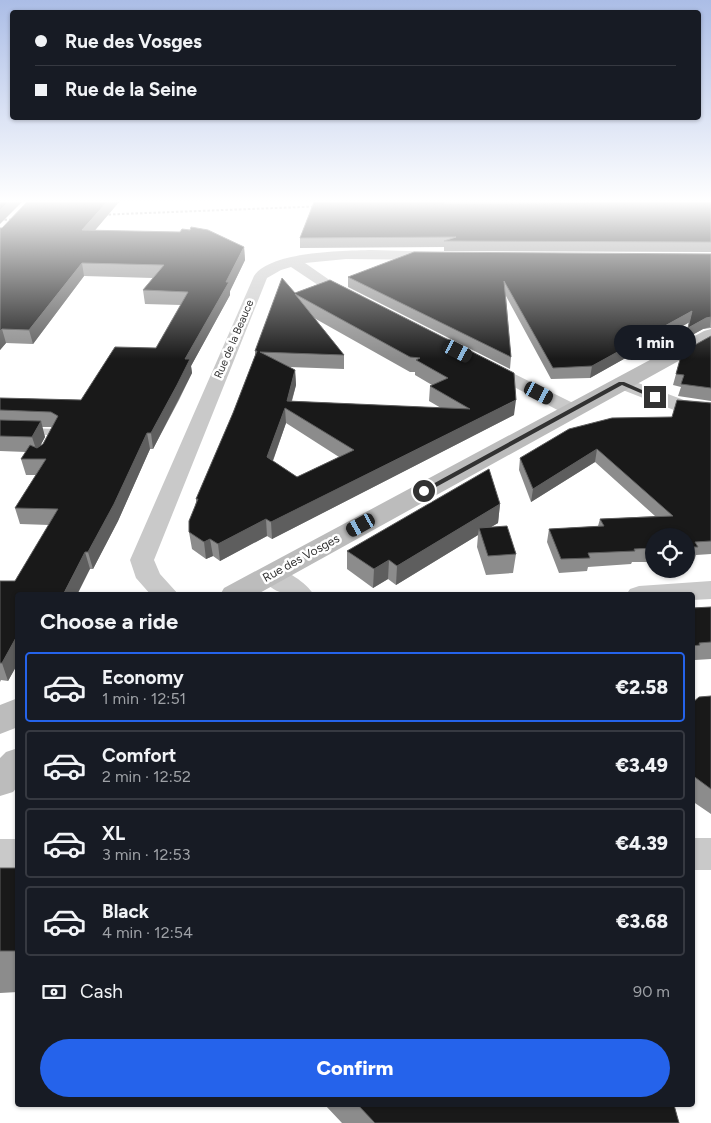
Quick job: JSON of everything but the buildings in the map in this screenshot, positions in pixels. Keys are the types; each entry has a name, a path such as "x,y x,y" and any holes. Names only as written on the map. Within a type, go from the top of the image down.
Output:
{"street":[{"name":"Rue de la Beauce","path":"163,592 150,578 142,560 261,276 269,269 292,261 329,257 455,256"},
{"path":"292,261 323,282 367,304"},
{"name":"Rue des Vosges","path":"239,592 711,335"},
{"path":"473,359 572,410"},
{"path":"622,383 666,402 681,406 711,408"},
{"path":"272,574 297,592"},
{"path":"682,592 711,590"},
{"path":"0,721 15,713"},
{"path":"0,781 15,765"},
{"path":"695,854 711,854"},
{"path":"0,855 15,855"}],"lane":[{"path":"0,430 55,432 44,452"}],"route":[{"path":"424,491 622,383 655,397"}]}
